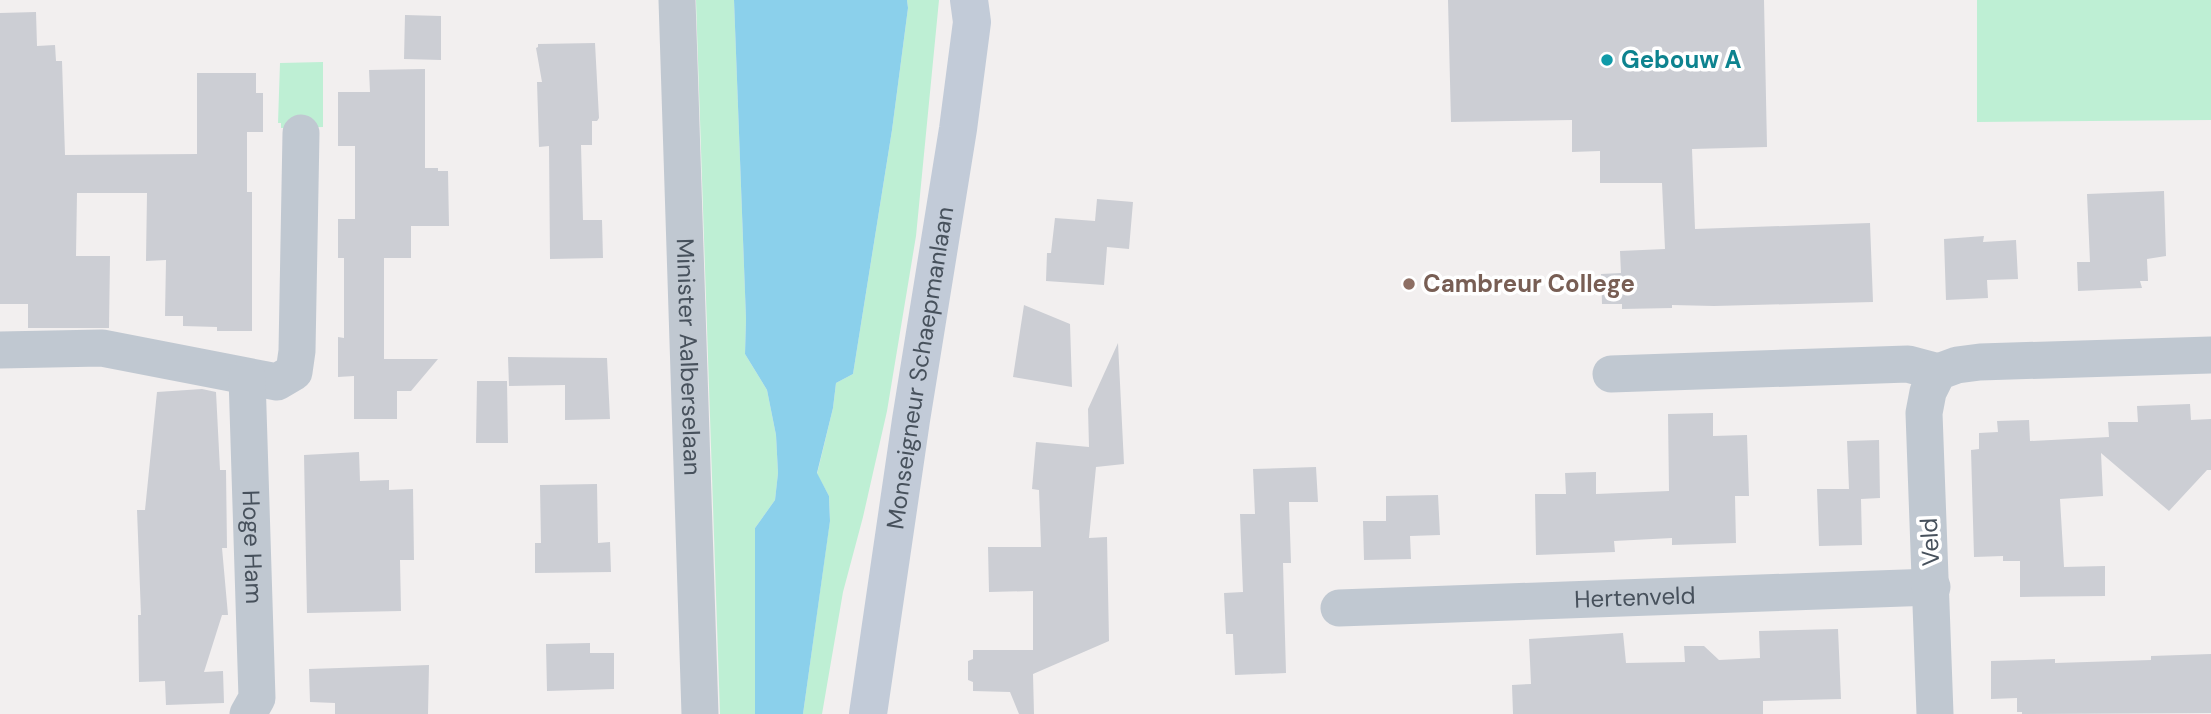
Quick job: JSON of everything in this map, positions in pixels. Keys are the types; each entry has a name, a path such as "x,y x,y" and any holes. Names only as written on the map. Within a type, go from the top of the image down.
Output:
{"main road":[{"name":"Monseigneur Schaepmanlaan","path":"868,714 911,420 958,129 974,7"}],"street":[{"name":"Minister Aalberselaan","path":"677,0 700,714"},
{"path":"0,350 102,348 277,382 294,372 297,351 301,133"},
{"path":"1611,374 1908,364 1938,372 1957,365 1980,362 2211,355"},
{"name":"Veld","path":"1935,714 1924,413 1928,392 1938,372"},
{"name":"Hoge Ham","path":"247,377 257,698 248,714"},
{"name":"Hertenveld","path":"1339,608 1932,587"}],"green space":[{"path":"696,0 734,0 745,354 767,390 776,435 778,473 775,500 755,528 755,714 720,714"},
{"path":"907,0 939,0 916,236 887,411 843,592 822,714 803,714 830,520 829,496 817,474 833,408 836,383 853,374 892,130"},
{"path":"1977,0 2211,0 2211,120 1977,122"},
{"path":"323,62 323,127 281,128 281,123 278,123 280,63"}],"water":[{"path":"734,0 907,0 908,8 892,130 853,374 836,383 833,408 817,473 829,496 830,521 803,714 755,714 755,528 775,500 778,473 776,435 767,390 745,354"}],"building":[{"name":"Gebouw A","path":"1448,0 1764,0 1767,147 1692,149 1695,229 1870,223 1873,302 1672,305 1672,308 1622,309 1622,304 1602,304 1601,274 1621,273 1620,251 1665,249 1662,183 1600,183 1600,151 1572,152 1572,120 1451,122"},
{"path":"36,12 37,46 55,45 56,61 62,61 65,155 197,154 197,73 256,73 256,93 263,93 263,132 247,132 247,192 252,192 252,331 217,331 217,327 183,326 183,316 165,316 166,260 146,261 147,193 77,193 76,256 110,256 109,328 28,328 28,304 0,304 0,13"},
{"path":"405,15 441,16 441,60 404,59"},
{"path":"595,43 599,118 592,121 592,145 581,145 583,220 602,220 603,258 550,259 549,146 539,147 537,82 542,82 536,48 538,44"},
{"path":"425,69 425,168 448,171 449,226 411,226 411,258 384,258 384,359 438,359 411,391 397,391 397,419 354,419 354,376 338,377 338,337 344,338 344,258 338,258 338,219 355,219 355,146 338,146 338,92 370,92 369,70"},
{"path":"2164,191 2166,256 2147,259 2148,281 2140,281 2142,288 2078,291 2077,262 2090,262 2087,194"},
{"path":"1097,199 1133,202 1129,249 1107,247 1104,285 1046,281 1047,253 1051,253 1055,218 1095,221"},
{"path":"1984,236 1983,242 2016,240 2018,279 1987,280 1988,298 1946,300 1944,239"},
{"path":"1024,305 1070,324 1072,387 1013,377"},
{"path":"1118,343 1124,464 1096,467 1089,538 1107,537 1109,641 1033,674 1034,714 1019,714 1010,692 973,691 973,682 968,680 968,661 973,659 973,650 1033,650 1033,591 989,592 988,547 1041,547 1039,490 1032,489 1036,442 1089,447 1088,409"},
{"path":"508,357 607,358 610,419 565,420 565,385 509,386"},
{"path":"477,381 507,381 508,443 476,443"},
{"path":"202,389 216,392 220,470 226,470 227,548 222,548 228,615 222,615 204,672 223,671 224,703 166,705 165,681 139,682 138,615 141,615 137,510 145,510 157,392"},
{"path":"2190,404 2191,420 2211,419 2211,470 2207,470 2169,511 2101,453 2103,496 2060,499 2064,567 2105,566 2105,596 2020,597 2020,561 2003,561 2003,556 1974,557 1971,450 1979,449 1979,433 1998,432 1997,421 2029,420 2030,441 2109,437 2108,422 2138,422 2137,406"},
{"path":"1713,413 1713,436 1747,435 1749,496 1735,496 1736,543 1672,545 1672,538 1614,541 1615,552 1536,555 1535,494 1566,494 1565,473 1596,472 1596,494 1669,491 1668,414"},
{"path":"1879,440 1880,498 1861,499 1862,545 1819,546 1817,489 1849,489 1847,441"},
{"path":"359,452 360,481 389,480 389,490 413,489 414,560 400,560 401,611 307,613 304,455"},
{"path":"1316,467 1318,502 1289,502 1291,563 1283,563 1286,673 1235,675 1233,634 1226,634 1224,593 1243,592 1240,514 1255,514 1253,469"},
{"path":"597,484 598,543 610,542 611,572 535,573 535,543 541,543 540,485"},
{"path":"1438,495 1440,535 1410,536 1411,559 1364,560 1363,521 1386,521 1386,496"},
{"path":"1838,629 1841,699 1763,701 1763,714 1513,714 1512,685 1531,684 1529,639 1623,633 1626,663 1685,662 1684,646 1704,646 1719,660 1760,658 1759,631"},
{"path":"590,643 590,653 614,653 614,689 547,691 546,644"},
{"path":"2211,654 2211,713 2022,714 2017,712 2017,698 1991,699 1991,661 2055,659 2055,663 2151,660 2151,656"},
{"path":"429,665 428,714 335,714 335,703 310,702 309,669"}],"place":[{"name":"Gebouw A","path":"1607,60"},
{"name":"Cambreur College","path":"1409,284"}]}
